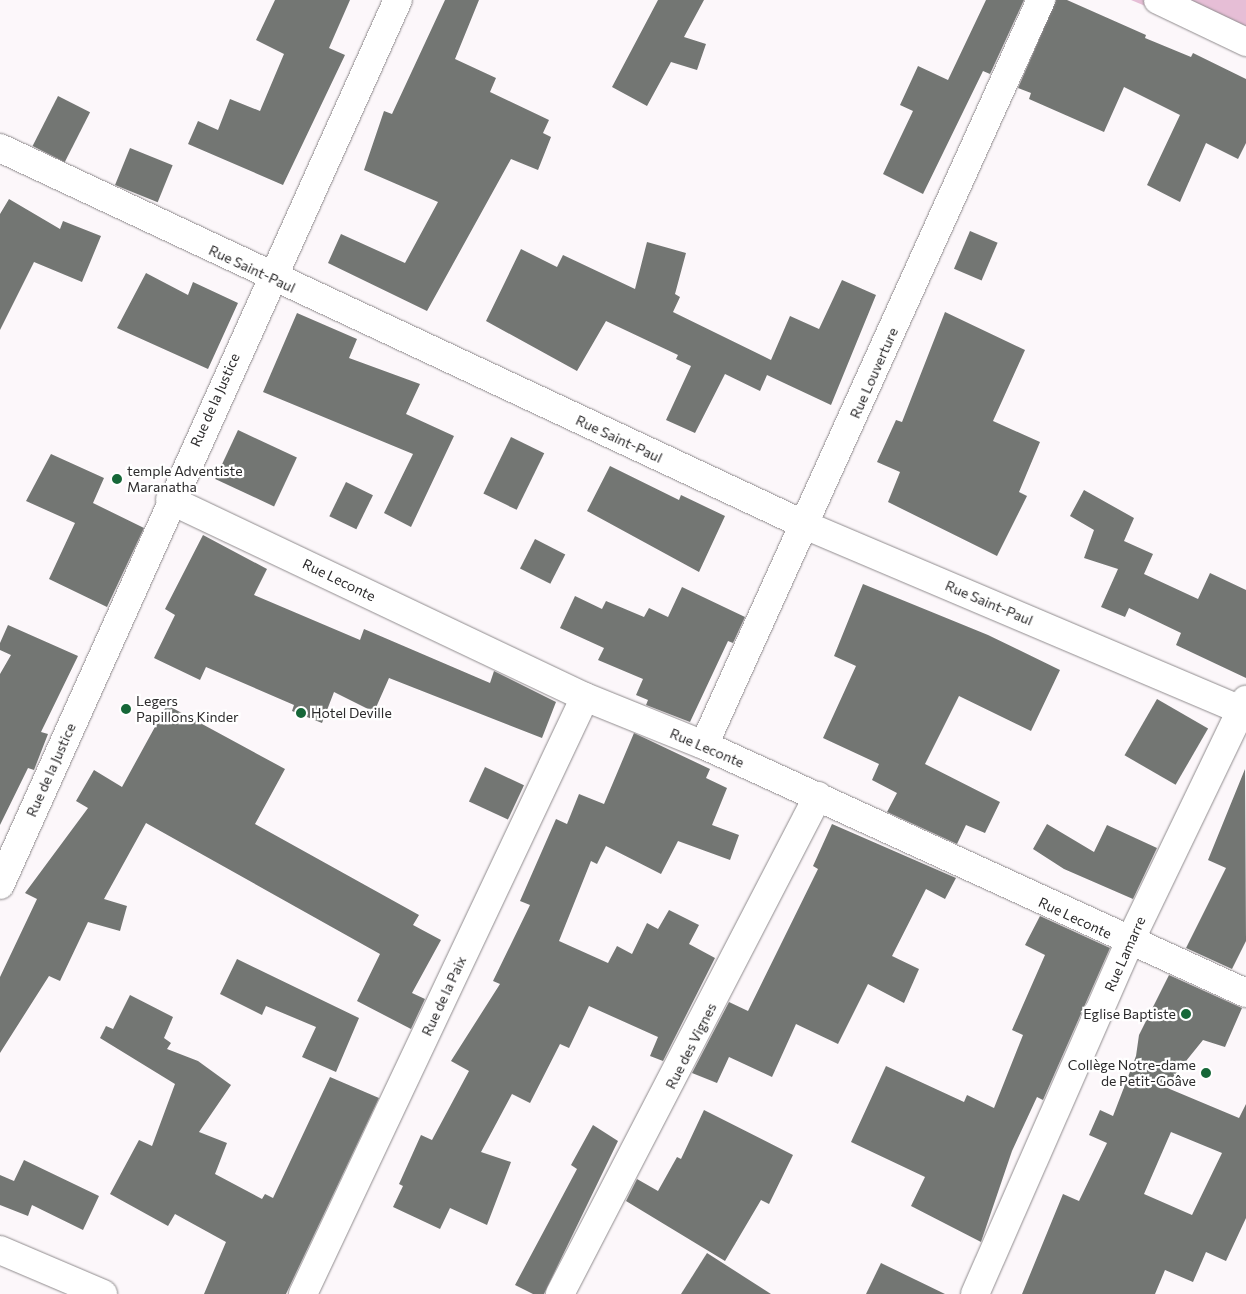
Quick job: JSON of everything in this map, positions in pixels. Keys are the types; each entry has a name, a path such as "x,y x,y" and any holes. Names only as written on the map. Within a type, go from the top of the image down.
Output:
{"street":[{"name":"Rue de la Justice","path":"0,885 170,500 398,0"},
{"name":"Rue Louverture","path":"704,745 1042,0"},
{"path":"1158,0 1246,42"},
{"name":"Rue Saint-Paul","path":"0,148 271,278 805,525 1245,708"},
{"name":"Rue Leconte","path":"170,500 585,698 704,745 818,796 1129,943 1246,993"},
{"name":"Rue de la Paix","path":"303,1294 585,698"},
{"name":"Rue Lamarre","path":"975,1294 1129,943 1245,708"},
{"name":"Rue des Vignes","path":"560,1294 818,796"},
{"path":"0,1250 103,1294"}],"shaded area":[{"path":"1131,0 1246,0 1246,48"}],"building":[{"path":"275,0 350,0 329,48 345,55 283,185 188,144 198,121 218,130 230,99 260,111 284,54 256,40"},
{"path":"445,0 479,0 455,59 496,78 490,92 549,120 543,133 551,137 538,170 511,159 427,311 328,263 341,234 405,263 438,202 364,170 384,111 392,114"},
{"path":"658,0 704,0 684,37 706,44 697,70 671,62 647,106 612,87"},
{"path":"986,0 1024,0 990,74 983,71 923,194 883,174 913,111 900,105 918,66 948,80"},
{"path":"1056,0 1067,0 1146,35 1145,38 1191,57 1193,53 1246,79 1246,143 1238,159 1206,143 1180,202 1147,185 1180,115 1124,87 1104,132 1029,99 1031,93 1018,88"},
{"path":"58,96 90,112 65,162 33,146"},
{"path":"130,148 173,165 158,202 115,185"},
{"path":"9,199 60,229 63,221 101,236 82,282 34,262 0,330 0,214"},
{"path":"970,231 998,243 982,280 954,269"},
{"path":"647,242 686,253 675,294 680,297 673,312 771,360 790,316 819,329 842,280 876,295 831,405 767,375 760,391 725,374 695,433 666,420 691,366 676,359 678,355 606,321 577,371 486,321 521,249 557,267 563,255 635,289"},
{"path":"146,273 188,295 193,282 238,303 208,369 117,328"},
{"path":"945,312 1025,350 993,421 1040,442 1019,492 1027,496 997,556 888,502 900,472 877,462 896,420 902,422"},
{"path":"297,313 357,339 349,358 420,384 406,414 454,436 411,527 384,513 413,454 263,392"},
{"path":"238,430 297,457 274,506 215,479"},
{"path":"511,437 544,453 517,510 483,494"},
{"path":"51,454 104,478 93,503 144,528 107,607 49,579 75,523 26,501"},
{"path":"610,466 679,500 681,495 725,516 699,572 587,511"},
{"path":"346,482 373,495 356,529 329,516"},
{"path":"1084,490 1134,518 1124,541 1153,554 1144,574 1198,599 1210,573 1246,590 1246,678 1176,645 1181,633 1129,608 1125,617 1101,607 1118,569 1084,558 1094,530 1070,516"},
{"path":"203,535 267,569 254,595 360,640 364,629 490,683 494,671 556,702 542,738 389,678 374,712 334,692 322,723 292,711 294,705 206,667 200,680 154,658 175,615 165,609"},
{"path":"535,539 565,554 550,584 520,568"},
{"path":"863,584 988,635 1060,670 1031,731 959,696 925,764 1000,802 985,833 966,825 957,844 887,812 897,793 872,780 879,764 823,738 856,666 834,656"},
{"path":"682,587 745,617 733,643 728,641 690,722 646,705 648,700 636,695 643,679 598,660 604,648 560,628 575,596 602,609 606,601 644,617 649,608 668,617"},
{"path":"8,625 78,656 41,732 48,734 34,770 28,768 0,825 0,674 11,655 0,650 0,643"},
{"path":"1157,699 1208,728 1176,785 1124,755"},
{"path":"167,705 285,769 255,824 419,915 413,925 441,940 412,993 425,999 411,1029 357,1001 380,954 146,823 104,899 127,906 120,931 88,922 60,981 49,976 0,1053 0,977 37,899 25,893 88,808 76,801 94,770 122,787"},
{"path":"634,733 710,769 706,778 727,788 712,825 739,835 730,860 678,841 661,874 606,846 597,864 591,861 559,941 608,963 617,946 632,954 647,923 658,929 669,910 699,925 689,944 715,958 663,1061 650,1056 658,1037 589,1006 569,1048 560,1044 530,1103 512,1094 481,1152 511,1162 487,1225 450,1208 440,1229 393,1207 403,1186 399,1184 421,1135 432,1140 469,1071 451,1061 500,984 493,981 530,905 520,901 556,819 567,824 579,794 604,804"},
{"path":"485,767 524,785 508,820 469,801"},
{"path":"1245,769 1246,941 1232,969 1186,948 1226,868 1208,860"},
{"path":"832,824 956,878 945,899 926,889 892,956 919,969 904,1003 868,984 838,1044 796,1024 772,1077 729,1057 717,1083 692,1073 729,1002 748,1011 818,869 813,866"},
{"path":"1047,824 1094,852 1107,825 1157,848 1133,899 1064,869 1033,849"},
{"path":"1040,916 1110,948 1043,1100 1037,1097 1012,1151 981,1242 911,1206 925,1177 851,1142 886,1066 964,1102 967,1095 994,1108 1023,1035 1012,1030 1045,955 1025,945"},
{"path":"237,959 359,1018 336,1072 302,1057 316,1027 266,1006 262,1015 220,994"},
{"path":"1169,975 1242,1008 1225,1047 1203,1040 1165,1087 1239,1118 1246,1104 1246,1218 1226,1261 1206,1252 1193,1282 1165,1270 1155,1294 1022,1294 1063,1194 1079,1201 1107,1143 1089,1135 1100,1110 1113,1116 1136,1056 1139,1035","holes":["1171,1132 1222,1153 1192,1215 1144,1194"]},
{"path":"130,995 173,1017 164,1038 171,1043 167,1049 198,1061 231,1085 199,1132 227,1143 215,1174 262,1199 265,1194 273,1198 330,1077 379,1098 286,1294 204,1294 226,1242 175,1214 168,1226 110,1194 139,1140 152,1146 175,1084 100,1038 106,1026 113,1029"},
{"path":"704,1110 793,1155 769,1204 761,1200 725,1261 626,1201 637,1179 658,1191 677,1157 681,1159"},
{"path":"593,1125 618,1141 544,1294 533,1294 515,1285 577,1169 571,1165"},
{"path":"24,1160 99,1196 83,1230 32,1205 28,1216 0,1205 0,1175 14,1181"},
{"path":"707,1253 771,1294 681,1294"},
{"path":"881,1263 945,1294 866,1294"}],"place":[{"name":"temple Adventiste Maranatha","path":"117,479"},
{"name":"Legers Papillons Kinder","path":"126,709"},
{"name":"Hotel Deville","path":"301,713"},
{"name":"Eglise Baptiste","path":"1186,1014"},
{"name":"Collège Notre-dame de Petit-Goâve","path":"1206,1073"}]}
